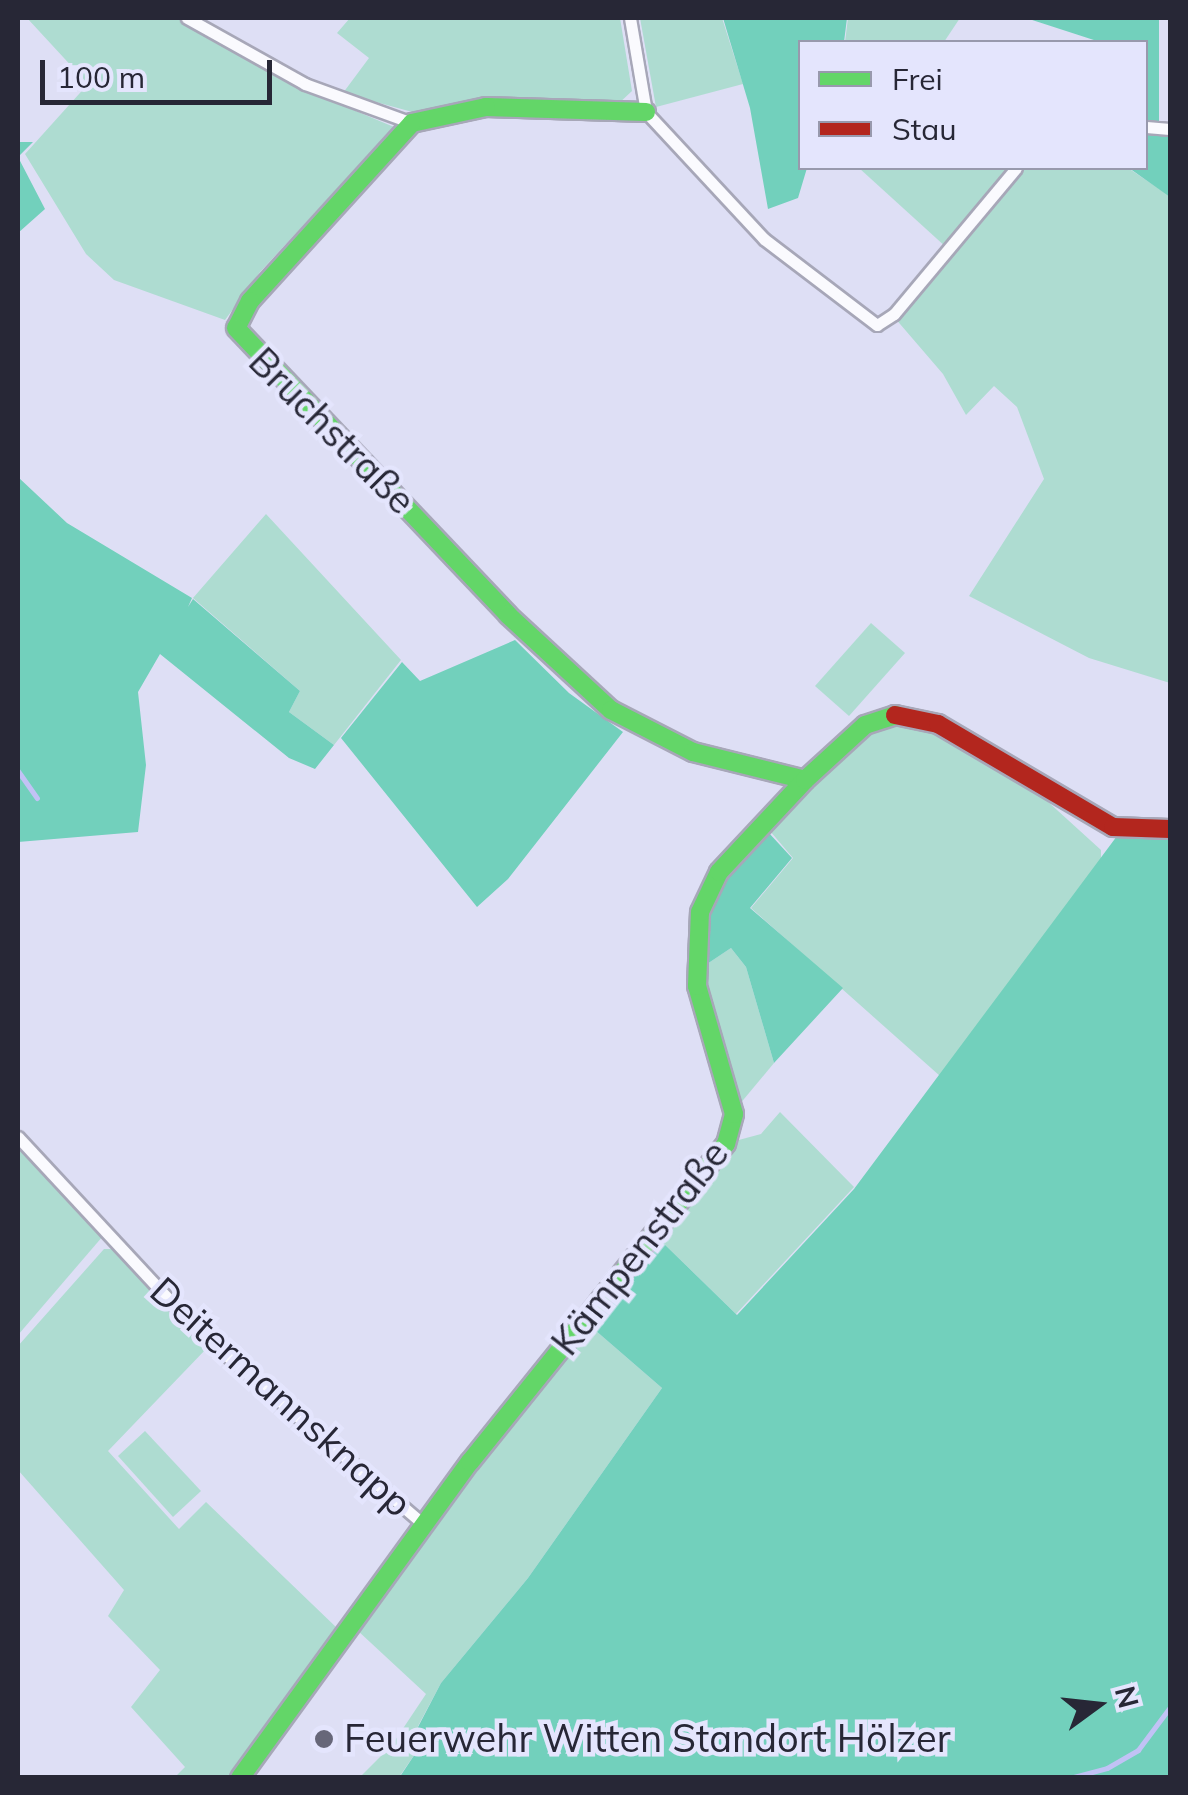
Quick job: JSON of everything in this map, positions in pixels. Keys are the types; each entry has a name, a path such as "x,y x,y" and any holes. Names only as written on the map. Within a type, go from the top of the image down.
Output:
{"street":[{"path":"187,18 305,84 412,123 486,107 646,112"},
{"path":"630,18 646,112 764,239 877,325 894,314 1014,170"},
{"name":"Bruchstraße","path":"412,123 250,301 240,315 239,337 329,418 508,615 612,710 693,752 805,780"},
{"name":"Kämpenstraße","path":"240,1778 423,1524 726,1144 734,1114 698,986 700,912 712,881 805,780 865,725 888,714 903,716 964,737 1113,826 1170,829"},
{"name":"Deitermannsknapp","path":"18,1138 198,1331 423,1524"}],"green space":[{"path":"27,18 181,18 301,88 394,127 260,272 225,320 114,280 86,254 25,154 88,84"},
{"path":"350,18 620,18 632,91 617,105 462,101 416,113 343,93 369,58 337,33"},
{"path":"640,18 722,18 743,84 656,107"},
{"path":"723,18 847,18 844,40 798,40 798,170 806,170 798,198 768,209 750,108"},
{"path":"848,18 960,18 945,40 845,40"},
{"path":"1026,18 1159,18 1159,127 1148,125 1148,40 1094,40"},
{"path":"1148,130 1170,133 1170,197 1132,170 1148,170"},
{"path":"18,142 33,142 18,157"},
{"path":"18,157 45,209 18,233"},
{"path":"861,170 1010,170 947,248"},
{"path":"1020,170 1131,170 1170,196 1170,683 1089,658 969,596 1044,479 1017,407 994,386 966,415 943,374 894,317"},
{"path":"18,477 67,523 192,598 188,607 193,599 300,691 289,712 334,745 315,769 289,758 160,654 138,692 146,765 138,832 18,842"},
{"path":"266,514 401,660 334,745 289,712 300,691 193,598"},
{"path":"871,623 905,653 849,716 815,686"},
{"path":"515,640 569,693 623,732 508,879 477,907 341,738 402,662 420,681"},
{"path":"890,724 936,729 1035,790 1101,850 1101,863 940,1076 751,908 793,858 770,831 868,733"},
{"path":"768,832 792,858 750,908 843,988 774,1063 746,967 731,948 701,968 705,912 728,872"},
{"path":"1117,836 1170,837 1170,1777 399,1778 419,1748 418,1727 441,1683 528,1578 662,1388 588,1324 658,1238 737,1315 854,1189"},
{"path":"731,948 746,967 774,1063 739,1105 701,968"},
{"path":"780,1112 854,1187 736,1314 658,1238 735,1141 761,1134"},
{"path":"18,1144 103,1236 18,1335"},
{"path":"104,1249 115,1249 207,1348 108,1451 179,1529 206,1502 338,1629 231,1777 175,1777 185,1767 131,1707 160,1670 108,1616 124,1590 18,1470 18,1346"},
{"path":"588,1324 662,1388 528,1578 441,1683 418,1726 419,1748 399,1777 360,1777 392,1745 426,1694 357,1630 437,1515"},
{"path":"145,1431 201,1491 173,1517 118,1456"}],"waterway":[{"path":"18,771 37,798"},
{"path":"1070,1778 1107,1768 1138,1750 1170,1707"}],"traffic: fast":[{"path":"646,112 486,107 412,123 250,301 236,328 508,615 611,710 693,752 805,780"},
{"path":"240,1778 470,1462 726,1144 734,1114 697,986 700,912 719,872 805,780 865,725 895,715"}],"traffic: jam":[{"path":"895,715 938,724 1113,827 1170,829"}],"place":[{"name":"Feuerwehr Witten Standort Hölzer","path":"324,1739"}]}
